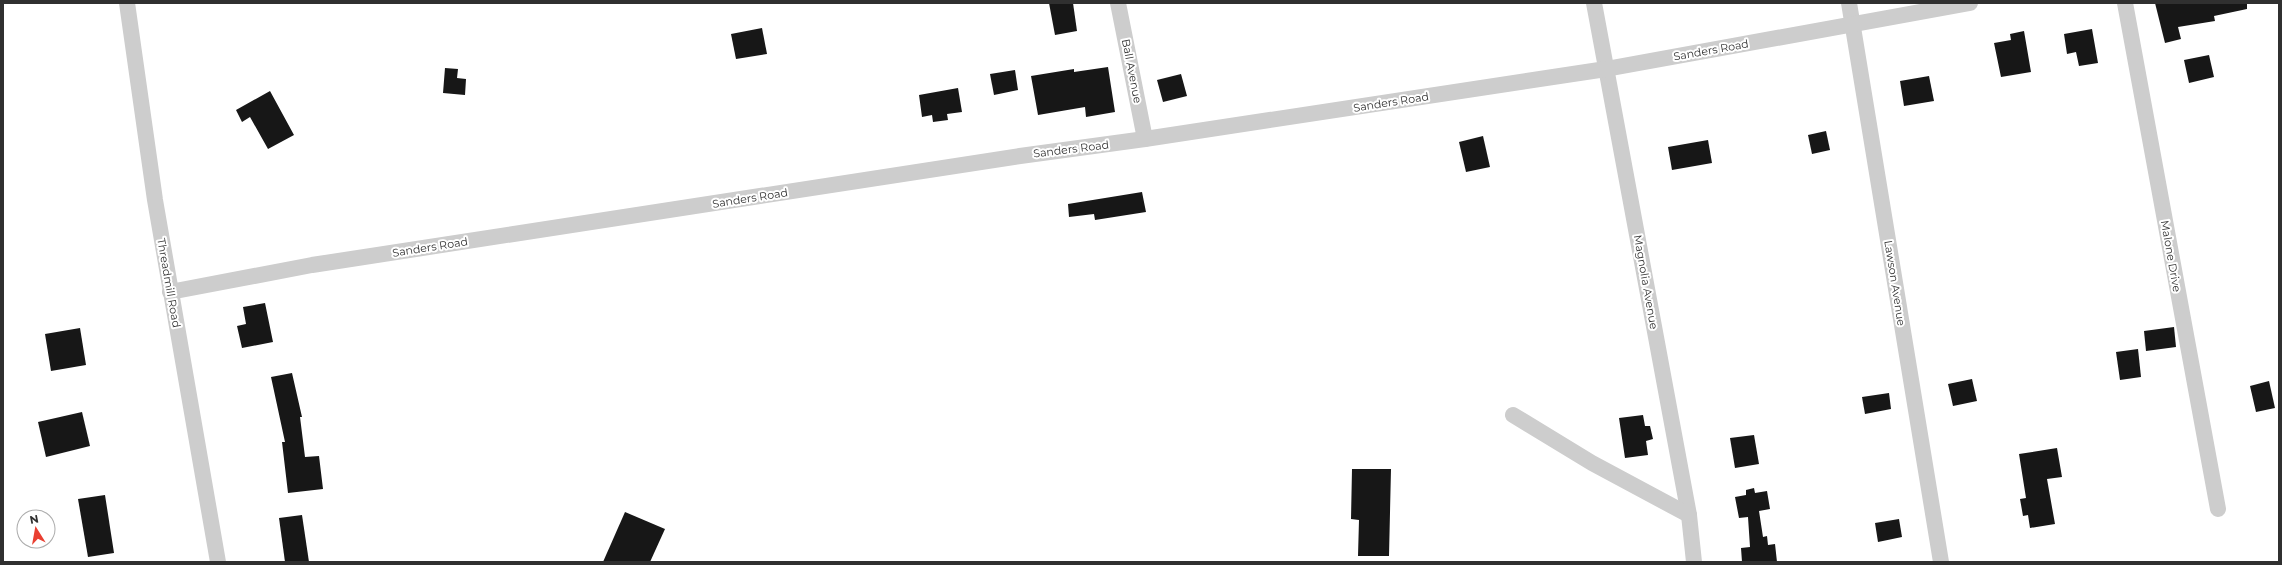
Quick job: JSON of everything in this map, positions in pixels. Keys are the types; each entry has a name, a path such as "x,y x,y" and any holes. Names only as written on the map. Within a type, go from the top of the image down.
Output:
{"street":[{"name":"Threadmill Road","path":"127,3 155,200 218,562"},
{"name":"Ball Avenue","path":"1118,3 1145,140"},
{"name":"Magnolia Avenue","path":"1594,3 1689,515 1694,562"},
{"name":"Lawson Avenue","path":"1849,3 1941,562"},
{"name":"Sanders Road","path":"170,292 312,265 1020,156 1145,140 1606,69 1970,3"},
{"name":"Malone Drive","path":"2125,3 2218,508"},
{"path":"1513,415 1592,463 1689,515"}],"building":[{"path":"1049,3 1073,3 1077,31 1055,35"},
{"path":"2155,3 2247,3 2247,9 2214,16 2215,21 2178,27 2181,39 2165,43"},
{"path":"762,28 767,54 736,59 731,34"},
{"path":"2092,29 2098,63 2079,66 2076,52 2067,54 2064,34"},
{"path":"2024,31 2031,72 2001,77 1994,43 2011,40 2010,34"},
{"path":"2209,55 2214,77 2189,83 2184,60"},
{"path":"1108,67 1115,112 1086,117 1085,107 1038,115 1031,76 1074,69 1074,72"},
{"path":"445,68 458,69 457,78 466,79 465,95 443,93"},
{"path":"1015,70 1018,90 994,95 990,74"},
{"path":"1181,74 1187,96 1163,102 1157,80"},
{"path":"1929,76 1934,101 1904,106 1900,81"},
{"path":"958,88 962,112 947,114 948,120 933,122 932,115 922,117 919,95"},
{"path":"270,91 294,135 268,149 250,117 242,122 236,110"},
{"path":"1826,131 1830,150 1812,154 1808,135"},
{"path":"1483,136 1490,167 1466,172 1459,142"},
{"path":"1708,140 1712,163 1672,170 1668,147"},
{"path":"1142,192 1146,212 1095,220 1094,214 1069,217 1068,204"},
{"path":"265,303 273,342 242,348 237,326 246,324 243,307"},
{"path":"2174,327 2176,347 2146,351 2144,331"},
{"path":"80,328 86,365 51,371 45,334"},
{"path":"2138,349 2141,377 2120,380 2116,352"},
{"path":"292,373 302,417 300,417 305,457 319,456 323,489 288,493 282,442 285,442 271,377"},
{"path":"1972,379 1977,401 1953,406 1948,384"},
{"path":"2269,381 2275,408 2256,412 2250,386"},
{"path":"1889,393 1891,409 1865,414 1862,397"},
{"path":"82,412 90,446 46,457 38,422"},
{"path":"1643,415 1645,426 1650,426 1653,439 1646,441 1648,455 1625,458 1619,418"},
{"path":"1754,435 1759,464 1735,468 1730,438"},
{"path":"2057,448 2062,477 2047,479 2055,524 2030,528 2028,515 2023,516 2020,499 2026,498 2019,454"},
{"path":"1352,469 1391,469 1389,556 1358,556 1359,520 1351,519"},
{"path":"1754,488 1755,493 1767,491 1770,509 1759,511 1763,537 1767,536 1768,545 1775,544 1777,562 1742,562 1741,548 1750,547 1748,517 1739,518 1735,497 1746,495 1746,490"},
{"path":"105,495 114,553 88,557 78,499"},
{"path":"625,512 665,529 650,562 603,562"},
{"path":"302,515 309,562 285,562 279,518"},
{"path":"1899,519 1902,537 1878,542 1875,523"}]}
